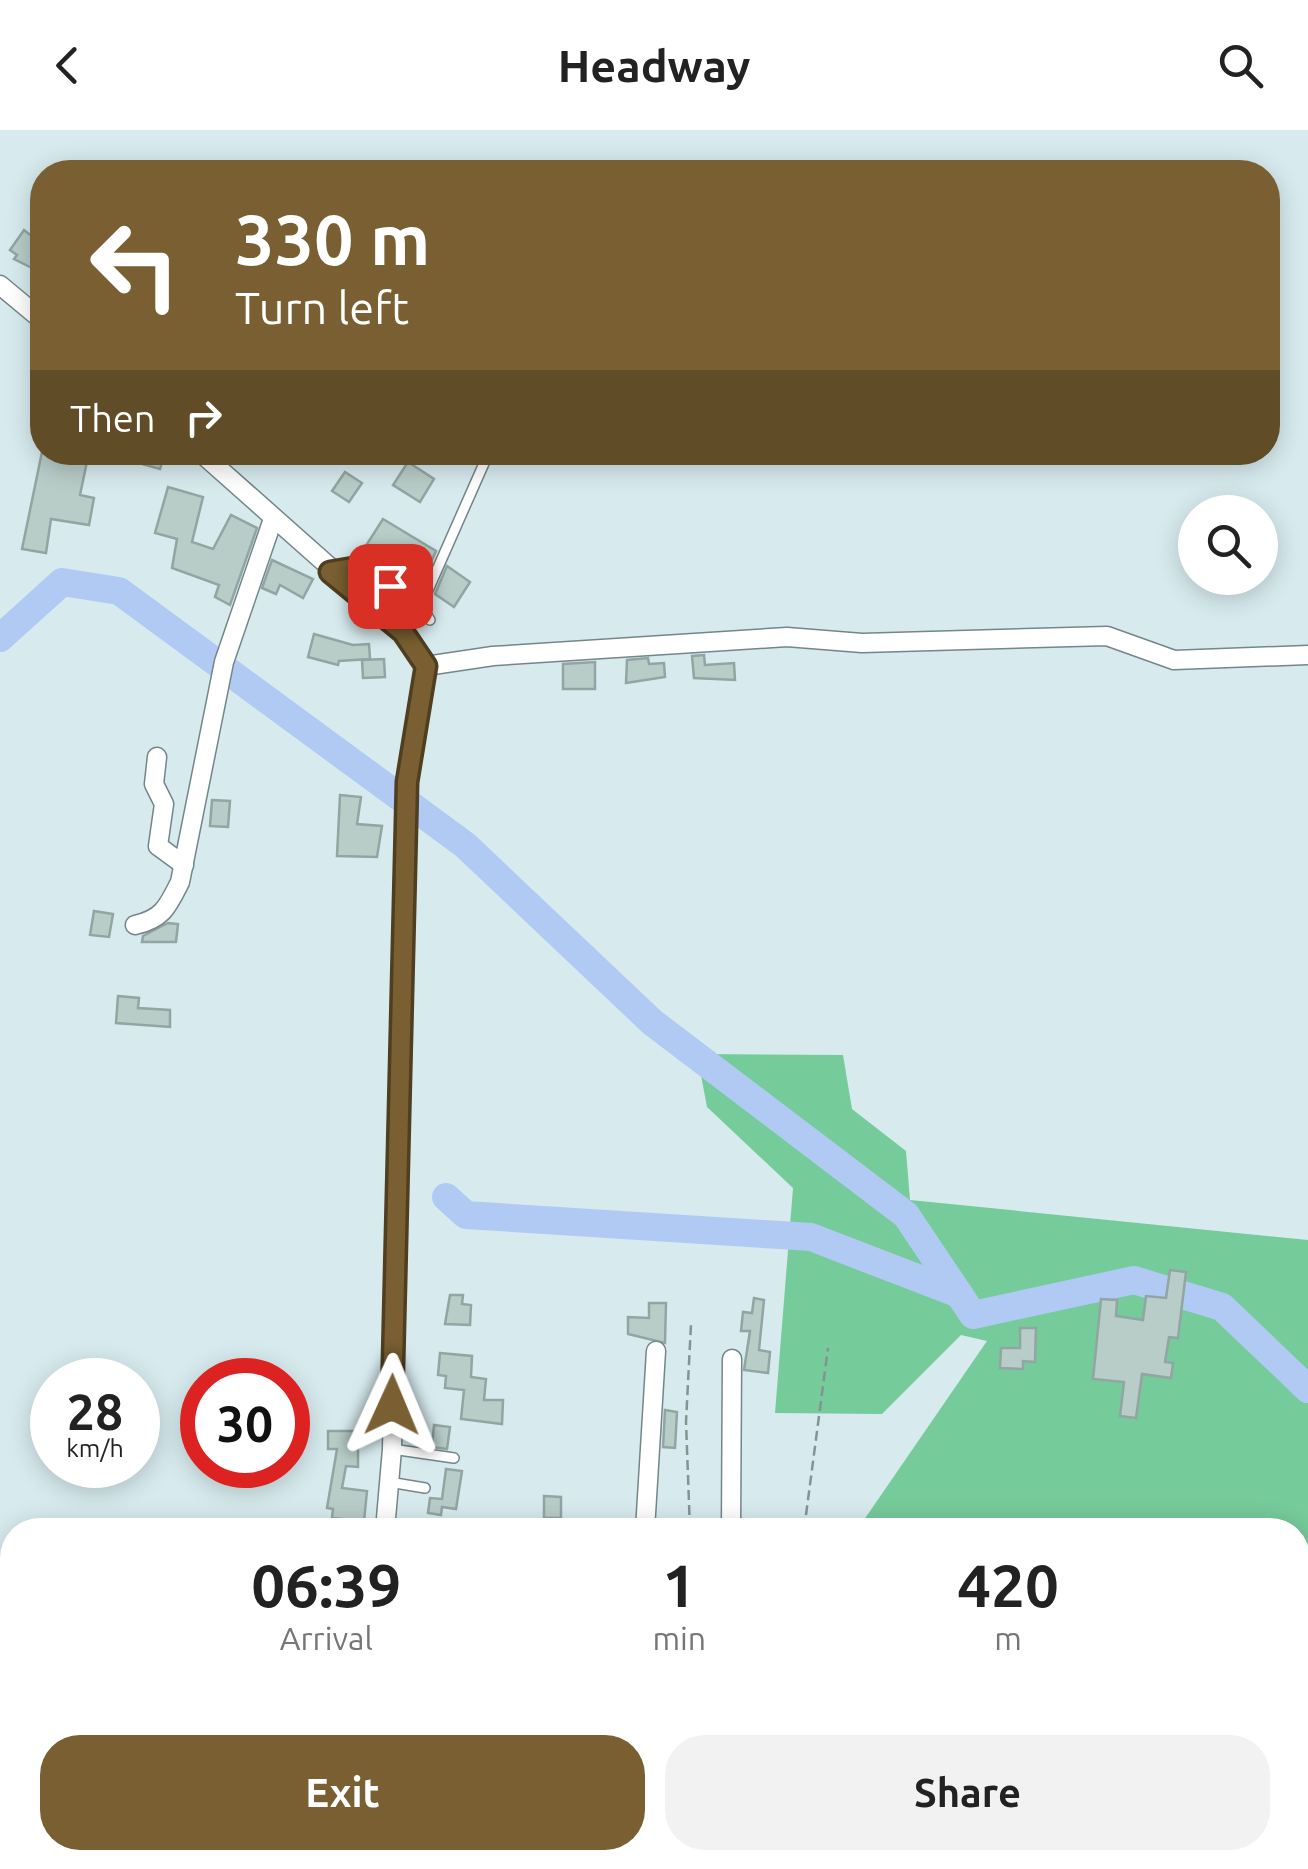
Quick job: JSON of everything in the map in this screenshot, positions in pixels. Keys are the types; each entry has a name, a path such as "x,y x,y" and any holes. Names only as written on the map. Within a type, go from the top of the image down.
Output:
{"street":[{"path":"0,285 30,310"},
{"path":"214,465 330,572 403,632 426,666 407,782 392,1449 386,1518"},
{"path":"135,925 154,921 166,912 184,865 223,666 273,519"},
{"path":"426,666 493,656 786,636 862,643 1107,636 1174,660 1308,655"},
{"path":"157,758 154,784 164,804 158,846 184,865"},
{"path":"646,1518 656,1352"},
{"path":"731,1518 732,1359"}],"lane":[{"path":"421,606 483,465"},
{"path":"330,572 360,567 421,606 430,620"},
{"path":"392,1449 454,1458"},
{"path":"389,1482 425,1488"}],"path":[{"path":"690,1518 686,1422 691,1324"},
{"path":"806,1518 828,1348"}],"green space":[{"path":"697,1054 843,1055 852,1109 906,1151 910,1200 1308,1240 1308,1518 865,1518 987,1341 961,1335 882,1414 775,1413 793,1188 707,1107"}],"building":[{"path":"24,230 30,235 30,267 14,259 17,255 10,250"},
{"path":"39,465 86,465 80,495 94,498 89,525 51,519 46,553 22,549"},
{"path":"406,465 434,479 420,502 393,485"},
{"path":"345,472 362,483 349,502 332,491"},
{"path":"168,487 203,497 192,542 213,549 231,515 257,528 230,605 215,597 219,585 172,568 177,539 155,533"},
{"path":"383,519 436,551 421,585 360,555"},
{"path":"272,560 313,579 303,598 280,585 276,594 262,588"},
{"path":"447,566 470,582 454,607 435,594"},
{"path":"314,634 353,645 369,644 370,659 339,661 338,665 308,657"},
{"path":"704,655 705,665 734,663 735,680 694,678 692,656"},
{"path":"648,658 649,664 664,663 665,677 626,683 627,660"},
{"path":"384,659 385,677 363,678 362,660"},
{"path":"595,662 595,689 563,689 563,664"},
{"path":"340,795 361,797 357,824 382,826 377,857 337,856"},
{"path":"212,800 230,801 228,827 210,826"},
{"path":"94,911 113,914 109,937 90,935"},
{"path":"168,923 178,924 176,942 142,942 143,936"},
{"path":"118,996 139,998 138,1008 170,1010 170,1027 116,1023"},
{"path":"1170,1270 1186,1272 1178,1338 1169,1337 1165,1362 1173,1363 1171,1378 1142,1374 1136,1418 1120,1416 1124,1382 1093,1379 1101,1299 1117,1300 1116,1316 1143,1320 1146,1296 1166,1298"},
{"path":"450,1295 463,1295 462,1304 471,1305 470,1325 445,1324"},
{"path":"754,1298 764,1300 759,1350 770,1352 768,1373 744,1370 750,1331 741,1331 743,1312 752,1313"},
{"path":"649,1303 666,1303 665,1343 628,1334 628,1317 649,1318"},
{"path":"1020,1328 1036,1328 1035,1362 1023,1361 1023,1369 1000,1368 1001,1348 1020,1348"},
{"path":"440,1353 472,1356 471,1377 486,1379 484,1400 503,1400 502,1424 461,1419 464,1390 445,1388 446,1376 438,1375"},
{"path":"665,1410 677,1412 675,1448 663,1447"},
{"path":"434,1425 450,1427 447,1449 432,1447"},
{"path":"328,1431 358,1431 358,1467 346,1466 342,1488 367,1491 364,1518 332,1518 333,1509 327,1508 337,1449 328,1449"},
{"path":"446,1469 462,1471 456,1509 442,1507 441,1515 428,1513 430,1498 442,1499"},
{"path":"544,1496 561,1497 561,1518 544,1518"}],"waterway":[{"path":"0,638 62,582 119,591 465,845 652,1022 906,1215 973,1315 1134,1280 1222,1307 1308,1389"},
{"path":"446,1197 466,1215 811,1237 959,1294"}],"route":[{"path":"390,586 360,567 330,572 403,632 426,666 413,726 407,782 392,1405"}]}
